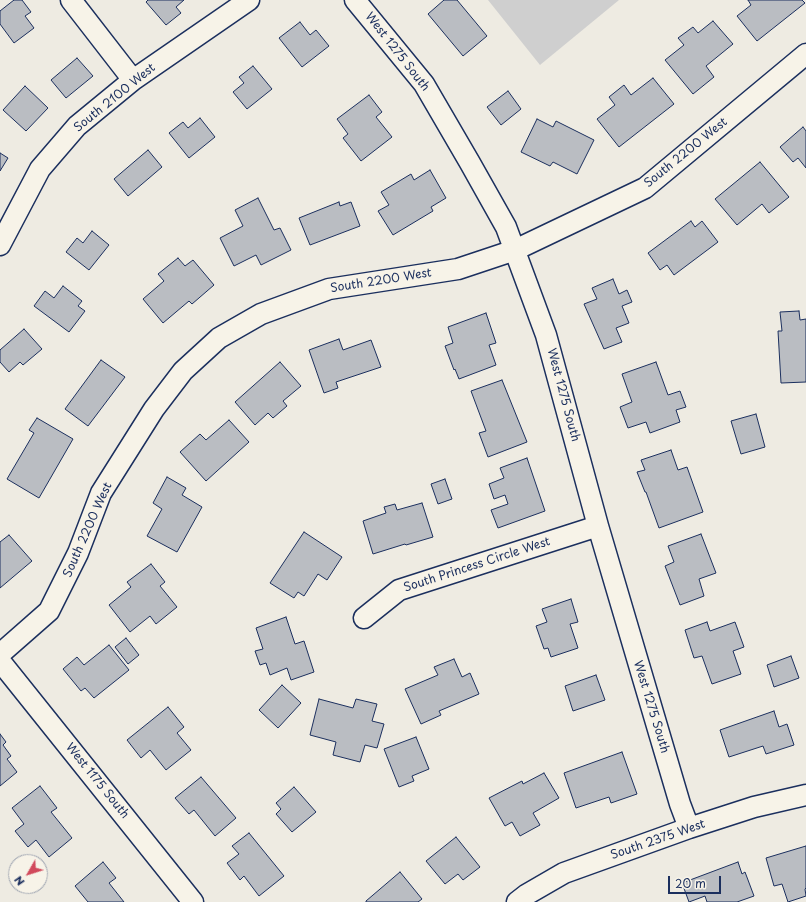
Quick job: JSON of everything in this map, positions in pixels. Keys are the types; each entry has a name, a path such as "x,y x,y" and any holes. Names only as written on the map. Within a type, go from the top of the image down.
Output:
{"street":[{"path":"71,0 133,80"},
{"name":"South 2100 West","path":"0,245 40,169 77,126 133,80 249,0"},
{"name":"West 1275 South","path":"355,0 424,84 506,227 546,335 598,526 680,804 689,828"},
{"name":"South 2200 West","path":"0,654 49,611 78,553 101,493 154,409 179,376 219,338 261,314 329,288 458,269 515,250 645,188 806,54"},
{"name":"South Princess Circle West","path":"364,618 399,590 598,526"},
{"name":"West 1175 South","path":"0,661 193,902"},
{"name":"South 2375 West","path":"517,902 526,895 564,873 689,828 754,807 806,795"}],"shaded area":[{"path":"488,0 619,0 540,65"}],"building":[{"path":"14,0 22,0 31,12 25,16 34,28 14,43 0,24 0,11"},
{"path":"148,0 184,0 176,7 181,13 166,25 146,2"},
{"path":"444,0 457,0 487,36 463,56 428,14"},
{"path":"748,0 802,0 805,3 757,41 737,16 751,5"},
{"path":"713,21 733,44 706,66 714,77 693,94 665,60 684,45 678,38 693,27 698,33"},
{"path":"300,22 310,35 316,30 329,46 302,67 279,38"},
{"path":"77,58 93,76 66,98 51,80"},
{"path":"253,66 272,89 247,109 233,92 244,83 239,77"},
{"path":"653,78 674,104 619,147 597,119 615,105 609,97 624,85 631,95"},
{"path":"25,86 48,108 26,131 3,110"},
{"path":"508,91 521,109 501,125 487,107"},
{"path":"369,95 382,112 376,117 392,137 361,161 343,138 348,134 337,119"},
{"path":"200,118 215,137 189,158 169,133 183,122 188,128"},
{"path":"537,119 553,127 556,121 594,140 577,174 553,162 550,166 521,152"},
{"path":"803,127 806,131 806,168 798,158 793,162 780,147"},
{"path":"148,150 162,167 128,196 114,179"},
{"path":"0,153 8,158 0,171"},
{"path":"760,162 789,197 769,213 762,204 737,225 715,199"},
{"path":"430,170 446,198 431,207 433,211 393,235 378,211 389,205 381,192 411,174 414,180"},
{"path":"258,198 274,230 280,228 291,250 261,265 256,255 234,266 220,238 243,226 235,210"},
{"path":"339,202 340,206 351,202 360,226 310,245 299,218"},
{"path":"691,221 695,227 702,221 718,242 674,275 667,265 660,270 648,253"},
{"path":"92,231 109,245 89,270 66,252 77,238 83,243"},
{"path":"178,258 185,266 193,260 214,285 192,304 189,301 163,323 143,299 164,281 158,274"},
{"path":"613,279 619,294 627,290 632,302 622,306 629,323 616,328 622,342 604,349 584,304 597,299 592,288"},
{"path":"63,286 82,301 78,306 85,311 69,332 34,306 45,291 54,298"},
{"path":"799,311 800,320 806,319 806,382 781,383 778,331 782,331 780,312"},
{"path":"486,313 496,343 489,345 496,365 459,379 445,346 453,343 448,327"},
{"path":"24,329 42,349 23,365 20,362 9,372 0,362 0,350"},
{"path":"339,339 343,350 371,340 381,367 336,382 338,388 324,393 309,350"},
{"path":"101,360 125,377 88,426 65,409"},
{"path":"280,362 301,386 283,401 287,406 273,418 268,413 255,425 235,402"},
{"path":"656,362 668,395 680,391 686,407 676,410 680,422 650,433 646,422 628,428 620,407 632,402 622,374"},
{"path":"502,380 527,442 488,457 479,433 486,431 471,391"},
{"path":"756,414 765,447 741,454 731,421"},
{"path":"37,418 73,439 39,498 7,479 34,433 29,430"},
{"path":"229,420 249,442 206,481 180,452 200,434 206,440"},
{"path":"671,450 678,470 687,467 703,512 659,528 637,472 645,470 641,460"},
{"path":"527,458 545,511 498,528 491,510 508,504 505,495 494,499 489,484 504,478 500,468"},
{"path":"167,477 186,488 182,495 202,507 177,552 147,536 162,509 153,503"},
{"path":"445,479 452,499 438,504 431,484"},
{"path":"422,503 433,537 373,554 363,521 386,513 384,507 395,504 397,510"},
{"path":"304,532 342,557 327,580 318,574 304,596 298,592 294,598 270,583"},
{"path":"701,534 716,573 699,579 704,596 680,605 665,566 674,562 668,546"},
{"path":"9,535 32,561 0,588 0,542"},
{"path":"151,564 165,582 160,586 177,607 156,624 150,616 130,632 109,605 131,587 127,582"},
{"path":"571,599 578,622 570,624 578,648 551,657 548,648 544,649 536,626 547,622 542,609"},
{"path":"286,617 295,644 304,641 314,672 291,680 287,668 270,675 266,663 260,665 255,651 263,649 256,628"},
{"path":"707,622 710,631 735,622 744,647 733,651 741,674 712,684 702,656 694,658 685,630"},
{"path":"126,638 139,655 128,664 115,647"},
{"path":"109,645 129,670 94,698 85,688 81,691 63,669 77,657 84,665"},
{"path":"791,656 799,678 774,687 767,665"},
{"path":"454,659 462,677 470,673 479,694 439,711 441,715 421,724 405,689 438,675 434,667"},
{"path":"596,675 605,700 573,711 565,686"},
{"path":"282,685 301,703 278,728 259,710"},
{"path":"319,699 353,708 356,699 377,704 372,721 384,724 377,748 365,745 360,762 333,755 336,742 310,735"},
{"path":"168,707 184,727 177,733 191,750 166,770 150,750 141,758 127,740"},
{"path":"774,711 779,727 787,724 794,745 766,754 763,746 729,757 720,730"},
{"path":"0,734 6,742 3,745 11,756 7,759 17,772 0,786"},
{"path":"416,737 429,769 412,776 414,781 399,787 384,749"},
{"path":"622,752 637,794 611,803 609,797 576,808 564,773"},
{"path":"544,773 559,798 533,813 540,825 520,836 512,822 505,826 489,798 522,781 523,784"},
{"path":"201,777 236,818 215,836 194,810 189,814 175,798"},
{"path":"40,786 57,808 51,812 72,838 49,857 36,840 28,847 15,831 24,824 12,808"},
{"path":"294,787 316,812 292,832 276,814 281,809 276,803"},
{"path":"249,833 284,876 259,896 244,876 240,880 227,863 239,854 232,846"},
{"path":"456,837 480,867 463,880 458,874 445,884 426,861"},
{"path":"806,846 806,896 788,902 782,884 774,886 766,858"},
{"path":"103,862 116,878 109,883 124,902 88,902 75,886"},
{"path":"738,862 742,874 745,872 754,896 737,902 707,902 705,896 689,902 682,883"},
{"path":"400,872 422,899 418,902 366,902 366,901"}]}
